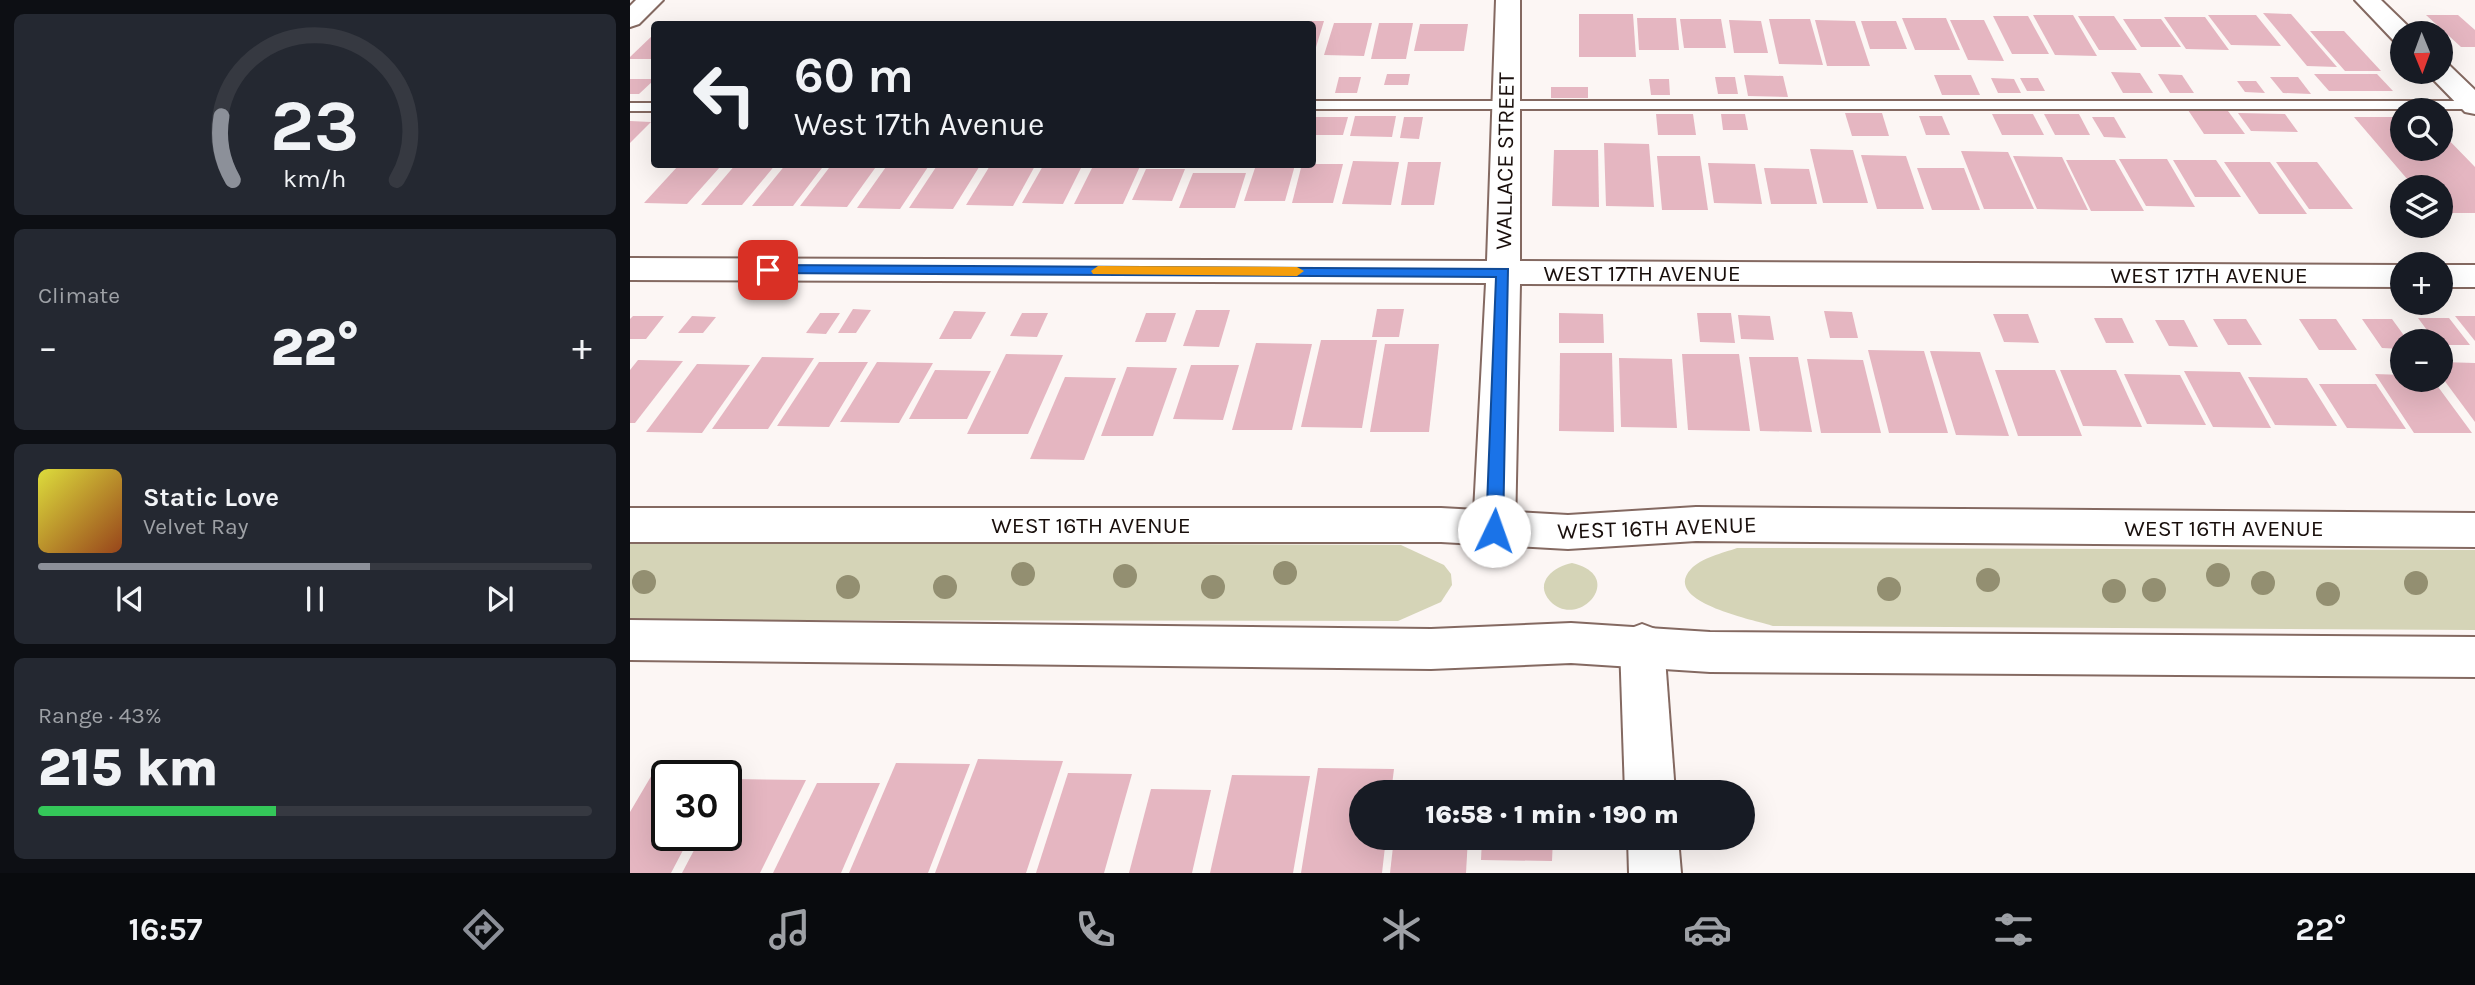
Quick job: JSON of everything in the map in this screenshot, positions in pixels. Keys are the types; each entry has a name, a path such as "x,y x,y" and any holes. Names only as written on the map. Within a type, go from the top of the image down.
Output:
{"street":[{"path":"630,19 651,0"},
{"name":"WALLACE STREET","path":"1494,531 1503,272 1508,0"},
{"path":"2367,0 2390,22"},
{"path":"2453,84 2475,105"},
{"name":"WEST 17TH AVENUE","path":"630,269 2390,276"},
{"path":"2453,276 2475,276"},
{"name":"WEST 16TH AVENUE","path":"630,525 1441,525 1494,531 1635,531 1696,524 2475,530"},
{"path":"630,640 1431,649 1490,644 1642,644 1710,652 2475,657"},
{"path":"1642,644 1649,780"},
{"path":"1654,850 1655,873"}],"lane":[{"path":"1316,105 2475,105"},
{"path":"630,107 651,107"}],"green space":[{"path":"630,542 1401,545 1444,565 1451,574 1452,585 1441,602 1398,621 630,620"},
{"path":"1737,548 2475,550 2475,630 1773,626 1714,608 1688,591 1685,581 1695,565"},
{"path":"1572,563 1588,570 1596,579 1597,589 1584,606 1573,610 1561,609 1545,594 1545,581 1553,571"}],"building":[{"path":"2263,13 2291,14 2337,67 2307,66"},
{"path":"1579,14 1633,14 1636,57 1579,57"},
{"path":"2033,15 2073,15 2097,56 2055,55"},
{"path":"2208,15 2256,15 2281,46 2231,45"},
{"path":"2426,15 2458,15 2475,30 2475,47 2461,47 2454,41 2454,21 2433,21"},
{"path":"1993,16 2028,16 2049,54 2012,54"},
{"path":"2078,16 2114,16 2137,50 2099,50"},
{"path":"2164,17 2205,17 2229,50 2186,49"},
{"path":"1637,18 1676,18 1679,50 1639,50"},
{"path":"1902,18 1946,18 1960,50 1915,50"},
{"path":"1680,19 1721,19 1726,48 1684,48"},
{"path":"1769,19 1810,19 1823,65 1779,64"},
{"path":"2123,19 2161,19 2181,47 2141,47"},
{"path":"1729,20 1761,21 1768,53 1734,53"},
{"path":"1815,20 1855,21 1870,66 1827,66"},
{"path":"1950,20 1984,20 2004,61 1968,60"},
{"path":"1316,21 1324,21 1316,47"},
{"path":"1861,21 1896,21 1907,49 1870,49"},
{"path":"1334,23 1372,23 1364,56 1324,55"},
{"path":"1379,23 1413,23 1406,59 1371,59"},
{"path":"1420,24 1468,24 1464,51 1414,51"},
{"path":"2310,31 2344,31 2381,71 2345,71"},
{"path":"651,37 651,59 630,57"},
{"path":"2111,72 2140,73 2153,93 2123,93"},
{"path":"1387,74 1410,74 1408,85 1384,85"},
{"path":"2158,74 2182,75 2194,93 2170,93"},
{"path":"2314,74 2377,74 2393,91 2329,91"},
{"path":"1744,75 1783,76 1788,97 1748,96"},
{"path":"1934,75 1971,75 1980,95 1942,95"},
{"path":"1339,77 1361,77 1357,93 1335,93"},
{"path":"1715,77 1735,77 1738,94 1718,94"},
{"path":"2270,77 2298,77 2311,94 2283,93"},
{"path":"1991,78 2014,79 2021,93 1998,93"},
{"path":"2020,78 2038,78 2045,91 2027,91"},
{"path":"630,79 651,79 651,83 639,94 630,94"},
{"path":"1649,79 1669,79 1670,95 1651,95"},
{"path":"2237,81 2256,81 2265,93 2245,92"},
{"path":"1551,87 1588,87 1588,98 1551,98"},
{"path":"2188,110 2228,111 2245,134 2204,134"},
{"path":"1845,113 1882,113 1889,136 1852,136"},
{"path":"2238,113 2285,114 2298,132 2251,131"},
{"path":"1656,114 1693,114 1696,135 1658,135"},
{"path":"1721,114 1745,114 1748,130 1723,130"},
{"path":"1992,114 2033,114 2044,135 2002,135"},
{"path":"2044,114 2079,114 2090,135 2055,135"},
{"path":"1355,116 1396,116 1392,137 1350,136"},
{"path":"1919,116 1942,116 1950,135 1926,135"},
{"path":"1316,117 1348,117 1343,135 1316,135"},
{"path":"1404,117 1423,117 1419,139 1400,138"},
{"path":"2092,117 2114,117 2126,138 2104,137"},
{"path":"2354,117 2390,117 2390,159"},
{"path":"630,121 651,122 630,143"},
{"path":"1604,143 1649,144 1654,207 1606,206"},
{"path":"2453,144 2475,167 2475,213 2453,213 2453,175 2404,175 2392,161 2453,161"},
{"path":"1810,149 1853,150 1868,203 1823,203"},
{"path":"1554,150 1598,150 1599,207 1552,206"},
{"path":"1961,151 2008,152 2034,209 1984,209"},
{"path":"1861,155 1906,156 1924,209 1877,209"},
{"path":"1657,156 1700,156 1708,210 1662,210"},
{"path":"2013,156 2062,157 2088,210 2037,209"},
{"path":"2119,159 2167,159 2195,207 2146,206"},
{"path":"2066,160 2115,160 2144,211 2091,211"},
{"path":"2173,160 2216,160 2241,197 2195,197"},
{"path":"1353,161 1399,162 1391,205 1342,204"},
{"path":"1408,162 1441,162 1434,205 1401,205"},
{"path":"2224,162 2270,162 2307,214 2259,214"},
{"path":"2276,162 2317,162 2353,209 2309,209"},
{"path":"1708,163 1755,164 1762,204 1714,203"},
{"path":"1316,164 1343,164 1333,203 1292,203 1301,168 1316,168"},
{"path":"676,168 719,168 687,204 644,203"},
{"path":"733,168 773,168 742,205 701,205"},
{"path":"783,168 822,168 793,206 752,206"},
{"path":"829,168 875,168 847,207 800,206"},
{"path":"885,168 927,168 900,209 857,208"},
{"path":"935,168 979,168 953,209 909,208"},
{"path":"989,168 1034,168 1013,206 966,205"},
{"path":"1042,168 1081,168 1063,204 1022,203"},
{"path":"1092,168 1139,168 1123,204 1074,204"},
{"path":"1255,168 1294,168 1285,201 1244,201"},
{"path":"1764,168 1809,169 1817,204 1771,204"},
{"path":"1917,168 1964,168 1980,210 1932,210"},
{"path":"1146,169 1185,169 1172,201 1132,200"},
{"path":"1193,173 1246,173 1235,208 1179,208"},
{"path":"853,309 871,310 856,333 838,333"},
{"path":"1377,309 1404,309 1399,337 1372,337"},
{"path":"1196,310 1230,310 1219,347 1183,346"},
{"path":"954,311 986,312 971,339 939,339"},
{"path":"1824,311 1852,312 1858,338 1830,338"},
{"path":"820,313 840,313 826,334 806,333"},
{"path":"1022,313 1048,313 1037,337 1010,336"},
{"path":"1146,313 1176,313 1166,342 1135,342"},
{"path":"1559,313 1603,314 1604,343 1559,343"},
{"path":"1697,313 1731,313 1735,343 1700,342"},
{"path":"1993,314 2028,314 2039,343 2004,342"},
{"path":"1738,315 1770,316 1774,340 1741,339"},
{"path":"633,316 664,316 646,339 630,339 630,319"},
{"path":"692,316 716,317 703,333 678,333"},
{"path":"2455,316 2475,316 2475,341"},
{"path":"2094,318 2122,318 2134,343 2106,343"},
{"path":"2418,318 2449,318 2470,345 2453,345 2453,329 2426,329"},
{"path":"2213,319 2246,319 2262,345 2228,345"},
{"path":"2299,319 2336,319 2357,350 2319,350"},
{"path":"2362,319 2392,319 2399,329 2390,329 2390,348 2382,348"},
{"path":"2155,320 2184,320 2198,347 2169,346"},
{"path":"1321,340 1377,340 1362,428 1301,427"},
{"path":"1256,343 1312,344 1292,430 1232,430"},
{"path":"1385,344 1439,344 1429,432 1370,432"},
{"path":"1868,350 1924,351 1948,433 1889,433"},
{"path":"1930,351 1980,352 2009,436 1956,435"},
{"path":"1560,353 1612,353 1614,432 1559,431"},
{"path":"1006,354 1063,355 1028,434 967,434"},
{"path":"1682,354 1739,354 1750,431 1688,430"},
{"path":"762,357 814,358 768,429 712,429"},
{"path":"1749,357 1798,357 1812,432 1760,431"},
{"path":"1619,358 1672,359 1677,428 1621,427"},
{"path":"1807,359 1863,360 1881,433 1821,433"},
{"path":"638,360 683,361 635,423 630,423 630,370"},
{"path":"819,362 868,362 829,427 777,426"},
{"path":"877,362 933,363 899,423 840,422"},
{"path":"2453,362 2475,363 2475,422 2453,392"},
{"path":"697,364 750,365 702,433 646,432"},
{"path":"1191,365 1239,365 1223,420 1173,419"},
{"path":"1127,367 1177,368 1153,436 1101,436"},
{"path":"935,370 991,371 967,419 909,419"},
{"path":"1995,370 2055,370 2082,436 2018,436"},
{"path":"2060,370 2116,370 2142,427 2083,426"},
{"path":"2184,371 2240,372 2271,428 2213,427"},
{"path":"2124,374 2180,375 2206,425 2147,424"},
{"path":"2375,374 2390,375 2390,392 2442,392 2472,433 2414,433"},
{"path":"1065,377 1116,378 1084,460 1030,459"},
{"path":"2248,377 2307,378 2337,426 2275,425"},
{"path":"2319,384 2376,384 2406,429 2347,428"},
{"path":"978,759 1063,761 1026,873 935,873"},
{"path":"896,763 970,764 928,873 849,873"},
{"path":"1318,768 1394,769 1393,780 1349,780 1349,850 1385,850 1382,873 1301,873"},
{"path":"1068,773 1132,774 1104,873 1036,873"},
{"path":"1232,775 1310,776 1293,873 1210,873"},
{"path":"651,776 651,851 683,851 671,873 630,873 630,812"},
{"path":"742,779 806,780 760,873 682,873 694,851 742,851"},
{"path":"817,783 880,783 841,873 773,873"},
{"path":"1151,789 1211,790 1192,873 1129,873"},
{"path":"1393,850 1467,850 1466,873 1390,873"},
{"path":"1481,850 1552,850 1552,861 1481,860"}],"slow traffic":[{"path":"1098,271 1297,271"}],"route":[{"path":"768,270 1503,272 1494,531"}]}
